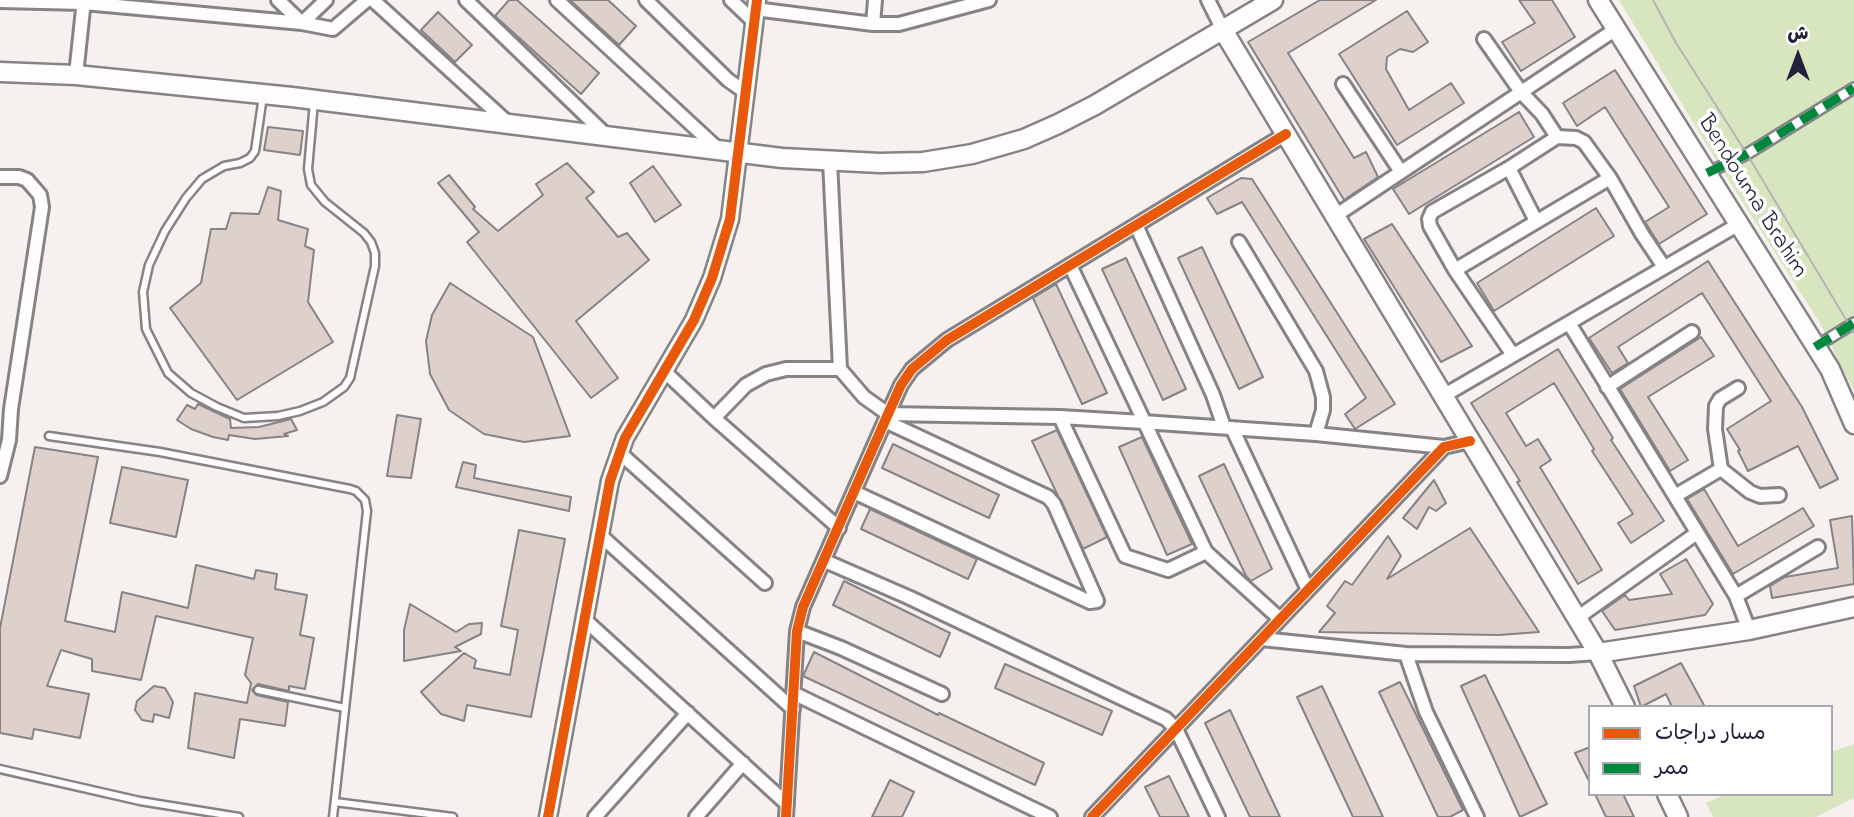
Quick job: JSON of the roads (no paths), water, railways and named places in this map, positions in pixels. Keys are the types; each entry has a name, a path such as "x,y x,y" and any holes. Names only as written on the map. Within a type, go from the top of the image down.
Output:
{"main road":[{"path":"0,72 76,75 263,94 830,161 923,162 972,154 1024,139 1094,105 1273,0"},
{"name":"Bendouma Brahim","path":"1598,0 1830,369 1854,424"},
{"path":"1223,30 1598,653 1624,705"},
{"path":"1598,653 1749,630 1854,607"},
{"path":"1668,796 1678,817"}],"street":[{"path":"278,0 302,23"},
{"path":"302,23 326,0"},
{"path":"0,1 84,1 302,23 329,29 337,28 367,0"},
{"path":"373,0 508,123"},
{"path":"466,0 606,135"},
{"path":"557,0 718,149"},
{"path":"646,0 729,80 746,92"},
{"path":"731,0 755,10 873,24 899,24 926,19 989,0"},
{"path":"873,24 875,0"},
{"path":"1209,0 1223,30"},
{"path":"76,75 84,1"},
{"path":"548,817 610,481 625,438 694,320 712,278 730,219 755,10"},
{"path":"1335,216 1616,29"},
{"path":"1485,39 1521,92 1542,114 1557,137"},
{"path":"1343,84 1401,172"},
{"path":"1707,173 1747,154 1854,88"},
{"path":"787,811 797,631 803,607 901,384 924,357 947,340 1286,134"},
{"path":"1513,355 1455,270 1430,226 1429,219 1432,212 1557,137 1576,138 1584,142 1610,178 1664,267"},
{"path":"830,161 840,369 864,397 887,417 1048,497 1054,504 1097,601 1090,602 855,492"},
{"path":"1509,168 1536,221"},
{"path":"0,177 27,180 40,195 42,207 6,409 9,440 0,476"},
{"path":"1455,270 1610,178"},
{"path":"1443,396 1739,223"},
{"path":"1136,225 1228,428 1308,590"},
{"path":"1239,242 1315,371 1323,397 1323,410 1316,433"},
{"path":"1070,265 1206,552 1280,619"},
{"path":"1569,323 1736,596 1749,630"},
{"path":"1815,346 1854,323"},
{"path":"1607,387 1692,332"},
{"path":"714,418 746,385 766,374 786,369 840,369"},
{"path":"664,371 839,528"},
{"path":"1738,388 1720,399 1716,406 1715,429 1721,469 1750,492 1760,496 1779,495"},
{"path":"887,417 1060,417 1316,433 1444,447 1470,441"},
{"path":"1060,417 1125,556 1168,570 1206,552"},
{"path":"1092,817 1444,447"},
{"path":"620,453 765,583"},
{"path":"1675,496 1721,469"},
{"path":"1577,618 1698,533"},
{"path":"600,535 793,709"},
{"path":"1736,596 1818,547"},
{"path":"825,561 908,597 1167,719 1176,729 1218,817"},
{"path":"584,620 743,763 787,811"},
{"path":"797,631 942,694"},
{"path":"1262,639 1406,653 1598,653"},
{"path":"1406,653 1426,712 1477,817"},
{"path":"793,693 1050,817"},
{"path":"596,817 688,713"},
{"path":"695,817 743,763"}],"lane":[{"path":"263,94 255,151 250,158 224,166 202,179 186,198 165,231 149,265 142,292 146,329 168,373 191,393 244,418 278,416 300,411 323,402 344,387 350,378 375,266 375,253 364,233 325,202 311,185 308,169 314,100"},
{"path":"49,436 181,456 350,489 361,495 367,505 367,511 333,817"},
{"path":"258,690 345,708"},
{"path":"0,769 140,801 239,817"},
{"path":"335,802 453,817"}],"tram line":[{"path":"1653,0 1676,43 1747,154 1854,333"}]}
